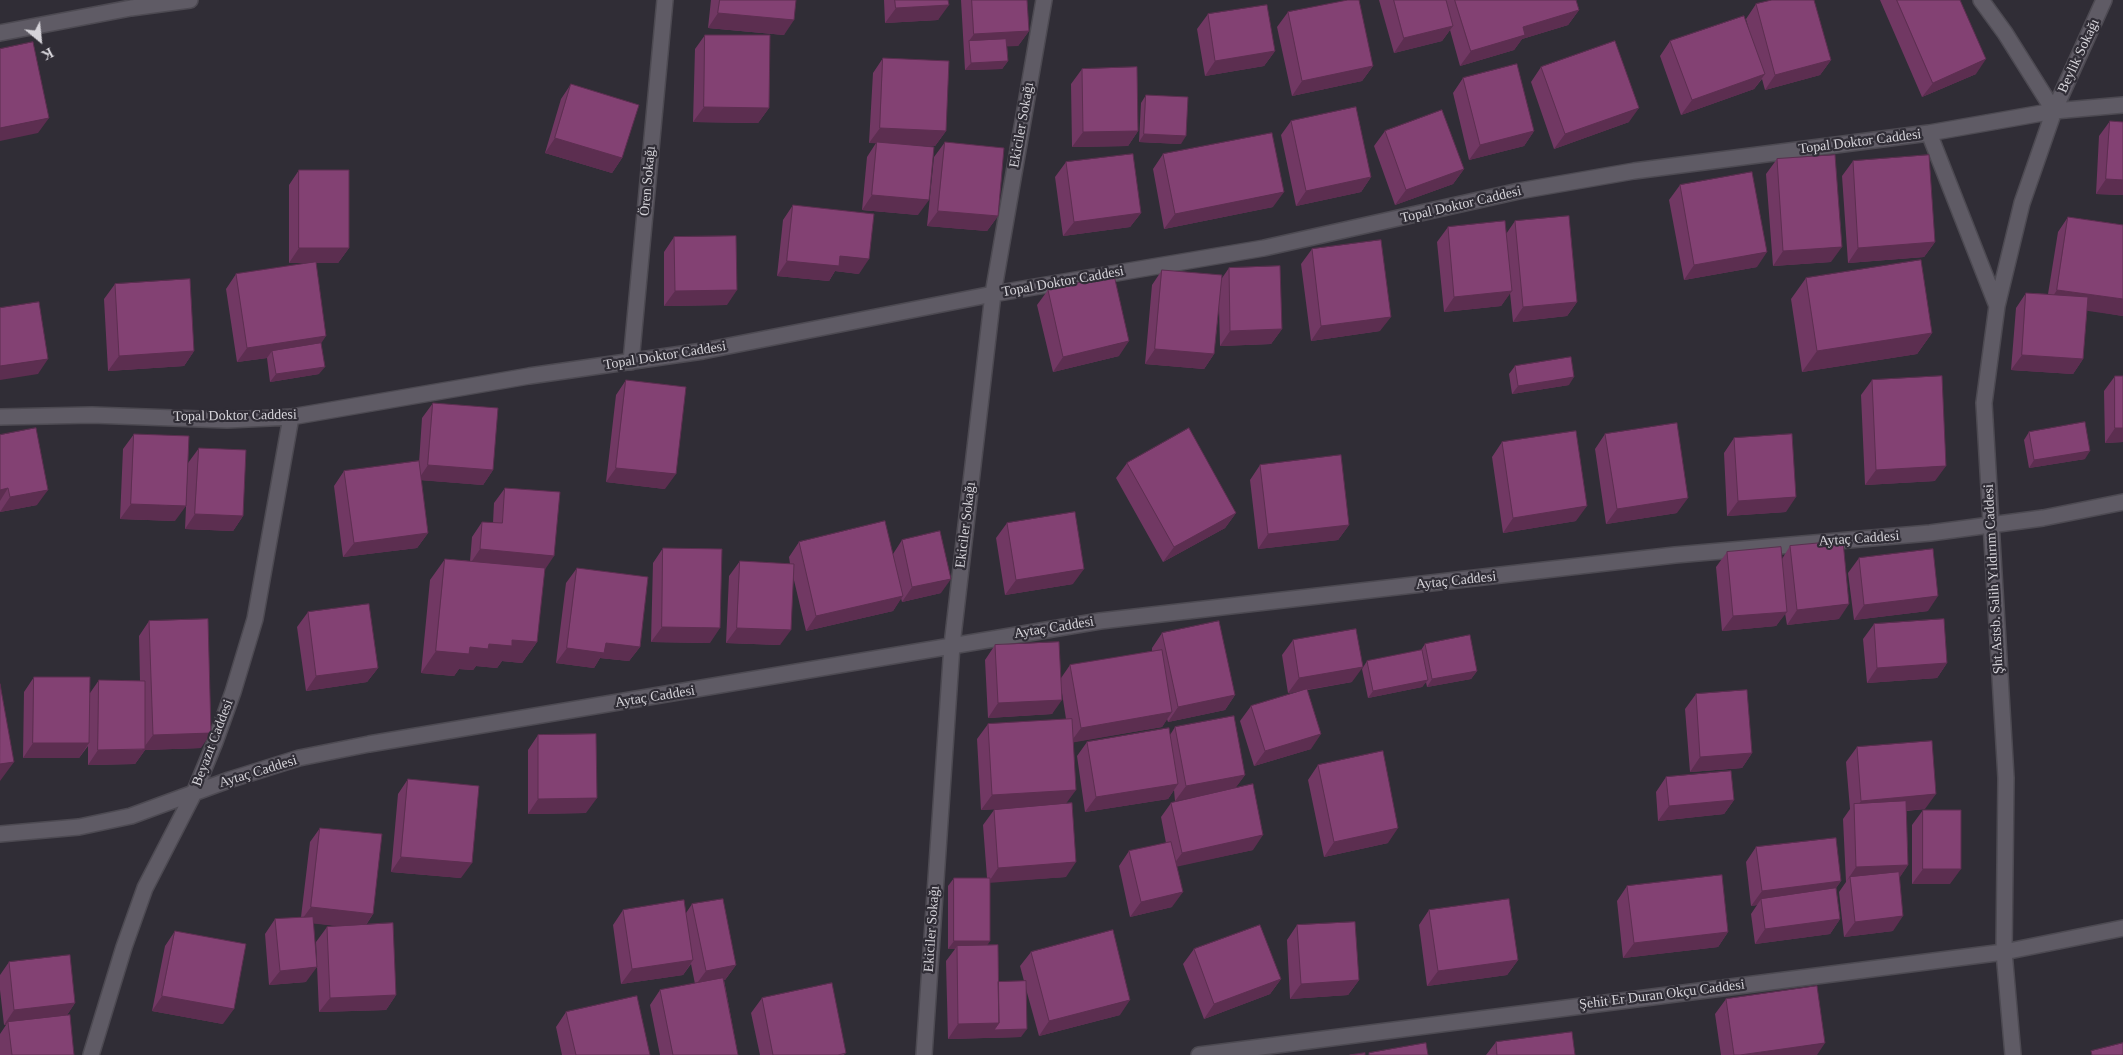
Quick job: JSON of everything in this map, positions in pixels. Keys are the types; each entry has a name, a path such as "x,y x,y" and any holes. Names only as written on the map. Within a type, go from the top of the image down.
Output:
{"street":[{"path":"0,33 132,4 190,0"},
{"name":"Ören Sokağı","path":"631,362 665,0"},
{"name":"Ekiciler Sokağı","path":"924,1055 952,645 993,294 1044,0"},
{"path":"1982,0 2005,32 2054,111"},
{"name":"Beylik Sokağı","path":"2054,111 2104,0"},
{"name":"Topal Doktor Caddesi","path":"0,416 92,415 227,420 291,417 529,376 703,351 834,327 993,294 1264,248 1519,191 1634,171 1929,133 2054,111 2123,105"},
{"name":"Şht.Astsb. Salih Yıldırım Caddesi","path":"2013,1055 2004,952 2006,778 1984,403 1997,306 2022,203 2054,111"},
{"path":"1929,133 1997,306"},
{"name":"Beyazıt Caddesi","path":"92,1055 124,947 145,888 194,792 230,700 255,618 291,417"},
{"name":"Aytaç Caddesi","path":"0,834 79,827 131,816 194,792 298,758 369,744 832,668 952,645 1100,621 1675,555 1930,533 1990,525 2123,502"},
{"name":"Şehit Er Duran Okçu Caddesi","path":"1199,1055 2004,952 2123,928"}],"building":[{"path":"720,0 796,0 794,20 718,13"},
{"path":"895,0 948,0 949,5 896,8"},
{"path":"972,0 1027,0 1029,31 974,34"},
{"path":"1348,0 1359,0 1373,66 1302,81 1288,12"},
{"path":"1394,0 1446,0 1453,26 1404,38"},
{"path":"1455,0 1576,0 1579,10 1523,27 1525,35 1471,51"},
{"path":"1772,0 1814,0 1831,60 1775,75 1756,4"},
{"path":"1897,0 1960,0 1986,59 1933,83"},
{"path":"1267,5 1275,51 1215,61 1208,14"},
{"path":"1744,16 1765,74 1692,100 1670,41"},
{"path":"705,35 770,35 769,108 704,107"},
{"path":"1006,39 1008,61 971,63 969,41"},
{"path":"1615,41 1639,108 1565,134 1541,67"},
{"path":"33,42 49,118 0,128 0,49"},
{"path":"883,58 949,61 946,131 880,128"},
{"path":"1517,64 1534,131 1480,145 1463,78"},
{"path":"1137,67 1138,131 1083,132 1082,69"},
{"path":"571,84 639,105 622,158 555,138"},
{"path":"1146,95 1188,97 1186,136 1144,134"},
{"path":"1356,107 1371,177 1306,191 1291,121"},
{"path":"1442,110 1464,169 1406,190 1385,131"},
{"path":"2110,121 2123,122 2123,180 2106,179"},
{"path":"1272,133 1284,192 1175,214 1163,154"},
{"path":"877,142 934,147 929,200 872,195"},
{"path":"945,142 1004,148 998,216 938,211"},
{"path":"1133,154 1141,213 1074,222 1066,162"},
{"path":"1835,155 1842,247 1783,251 1777,159"},
{"path":"1929,155 1935,242 1858,248 1853,161"},
{"path":"299,170 349,170 349,248 299,248"},
{"path":"1752,172 1767,252 1694,265 1680,185"},
{"path":"793,205 874,214 869,259 840,256 839,266 787,261"},
{"path":"1569,216 1577,302 1523,307 1515,221"},
{"path":"2068,217 2123,225 2123,299 2057,290"},
{"path":"1505,221 1512,291 1454,297 1448,227"},
{"path":"736,236 737,290 675,291 674,237"},
{"path":"1381,240 1391,317 1321,326 1312,249"},
{"path":"1921,260 1932,333 1817,351 1806,278"},
{"path":"316,262 326,336 247,348 236,274"},
{"path":"1280,266 1282,329 1230,331 1229,268"},
{"path":"1162,270 1222,275 1214,354 1155,349"},
{"path":"1114,275 1129,341 1063,357 1048,290"},
{"path":"190,279 194,351 119,356 115,284"},
{"path":"2026,293 2088,297 2083,359 2022,355"},
{"path":"39,302 48,359 0,366 0,308"},
{"path":"321,343 325,367 276,374 272,351"},
{"path":"1571,357 1574,377 1518,386 1515,366"},
{"path":"1942,376 1946,466 1876,470 1872,380"},
{"path":"2115,376 2123,376 2123,428 2115,428"},
{"path":"626,380 686,387 676,474 616,468"},
{"path":"433,403 498,408 493,470 428,465"},
{"path":"2085,422 2090,451 2034,460 2029,432"},
{"path":"1677,423 1688,498 1617,509 1605,434"},
{"path":"36,428 48,490 10,497 8,488 0,490 0,435"},
{"path":"1189,428 1236,513 1174,547 1127,463"},
{"path":"1576,431 1587,506 1513,518 1502,442"},
{"path":"134,434 189,436 186,506 131,504"},
{"path":"1792,434 1796,497 1738,501 1734,438"},
{"path":"199,448 246,450 243,516 195,514"},
{"path":"1341,455 1349,525 1268,534 1260,465"},
{"path":"419,461 428,533 354,543 344,471"},
{"path":"505,488 560,492 554,556 480,549 482,522 502,523"},
{"path":"1075,512 1084,569 1016,580 1007,523"},
{"path":"885,521 903,596 816,616 799,542"},
{"path":"940,531 951,579 912,587 902,540"},
{"path":"1843,541 1849,604 1797,610 1790,546"},
{"path":"1781,547 1787,612 1733,616 1727,552"},
{"path":"663,548 722,549 720,628 662,627"},
{"path":"1933,549 1938,596 1864,605 1859,558"},
{"path":"445,559 545,568 537,642 512,640 512,646 489,644 488,649 470,647 469,654 436,651"},
{"path":"740,561 794,564 791,630 737,628"},
{"path":"577,568 648,577 640,647 606,643 604,653 567,648"},
{"path":"369,604 378,668 316,676 308,612"},
{"path":"208,619 211,733 153,735 149,621"},
{"path":"1944,619 1947,663 1877,668 1874,624"},
{"path":"1219,621 1235,695 1178,707 1162,633"},
{"path":"1356,629 1363,667 1299,678 1293,640"},
{"path":"1470,635 1477,671 1432,679 1425,644"},
{"path":"1059,642 1062,700 998,703 995,645"},
{"path":"1162,650 1172,712 1081,728 1070,665"},
{"path":"1422,650 1428,680 1373,691 1367,661"},
{"path":"34,677 90,677 89,743 33,743"},
{"path":"99,680 145,681 145,749 98,750"},
{"path":"0,684 14,762 0,764"},
{"path":"1307,689 1321,734 1265,751 1251,706"},
{"path":"1747,690 1752,753 1700,757 1696,694"},
{"path":"1234,716 1245,775 1186,786 1175,727"},
{"path":"1072,719 1076,790 992,795 988,724"},
{"path":"1169,728 1178,784 1096,797 1087,742"},
{"path":"596,734 597,798 538,799 538,735"},
{"path":"1932,741 1936,794 1861,801 1857,747"},
{"path":"1383,751 1398,828 1334,842 1318,765"},
{"path":"1731,771 1734,800 1669,806 1666,777"},
{"path":"408,779 479,786 472,863 401,857"},
{"path":"1253,784 1263,835 1182,853 1171,803"},
{"path":"1906,801 1908,865 1856,867 1854,804"},
{"path":"1072,803 1076,862 998,868 994,810"},
{"path":"1923,810 1961,810 1961,869 1923,869"},
{"path":"320,828 382,834 373,914 311,907"},
{"path":"1836,838 1841,881 1762,891 1756,847"},
{"path":"1171,842 1183,892 1141,902 1129,851"},
{"path":"1899,872 1903,916 1855,922 1850,877"},
{"path":"1722,875 1728,932 1634,943 1627,886"},
{"path":"954,878 990,878 990,941 954,941"},
{"path":"1836,888 1840,919 1765,929 1761,899"},
{"path":"723,899 736,965 706,971 692,904"},
{"path":"1509,899 1518,960 1438,971 1429,910"},
{"path":"684,900 693,960 632,969 623,910"},
{"path":"313,917 317,967 280,971 275,919"},
{"path":"1355,922 1359,980 1301,984 1297,925"},
{"path":"393,923 396,995 330,998 327,927"},
{"path":"1260,925 1281,979 1214,1004 1194,949"},
{"path":"1113,930 1130,1000 1049,1021 1031,952"},
{"path":"175,931 246,944 234,1009 162,996"},
{"path":"998,945 999,1023 958,1024 957,946"},
{"path":"70,955 75,1003 14,1010 9,962"},
{"path":"723,978 738,1055 673,1055 660,990"},
{"path":"1026,981 1027,1029 994,1030 999,1023 998,982"},
{"path":"832,983 846,1053 838,1055 773,1055 762,998"},
{"path":"1817,986 1825,1043 1734,1055 1726,999"},
{"path":"637,996 650,1055 576,1055 566,1012"},
{"path":"70,1015 74,1055 12,1055 8,1022"},
{"path":"1572,1032 1575,1055 1497,1055 1496,1042"},
{"path":"1426,1043 1428,1055 1369,1055 1369,1053"},
{"path":"2123,1043 2123,1055 2092,1055 2091,1051"}]}
